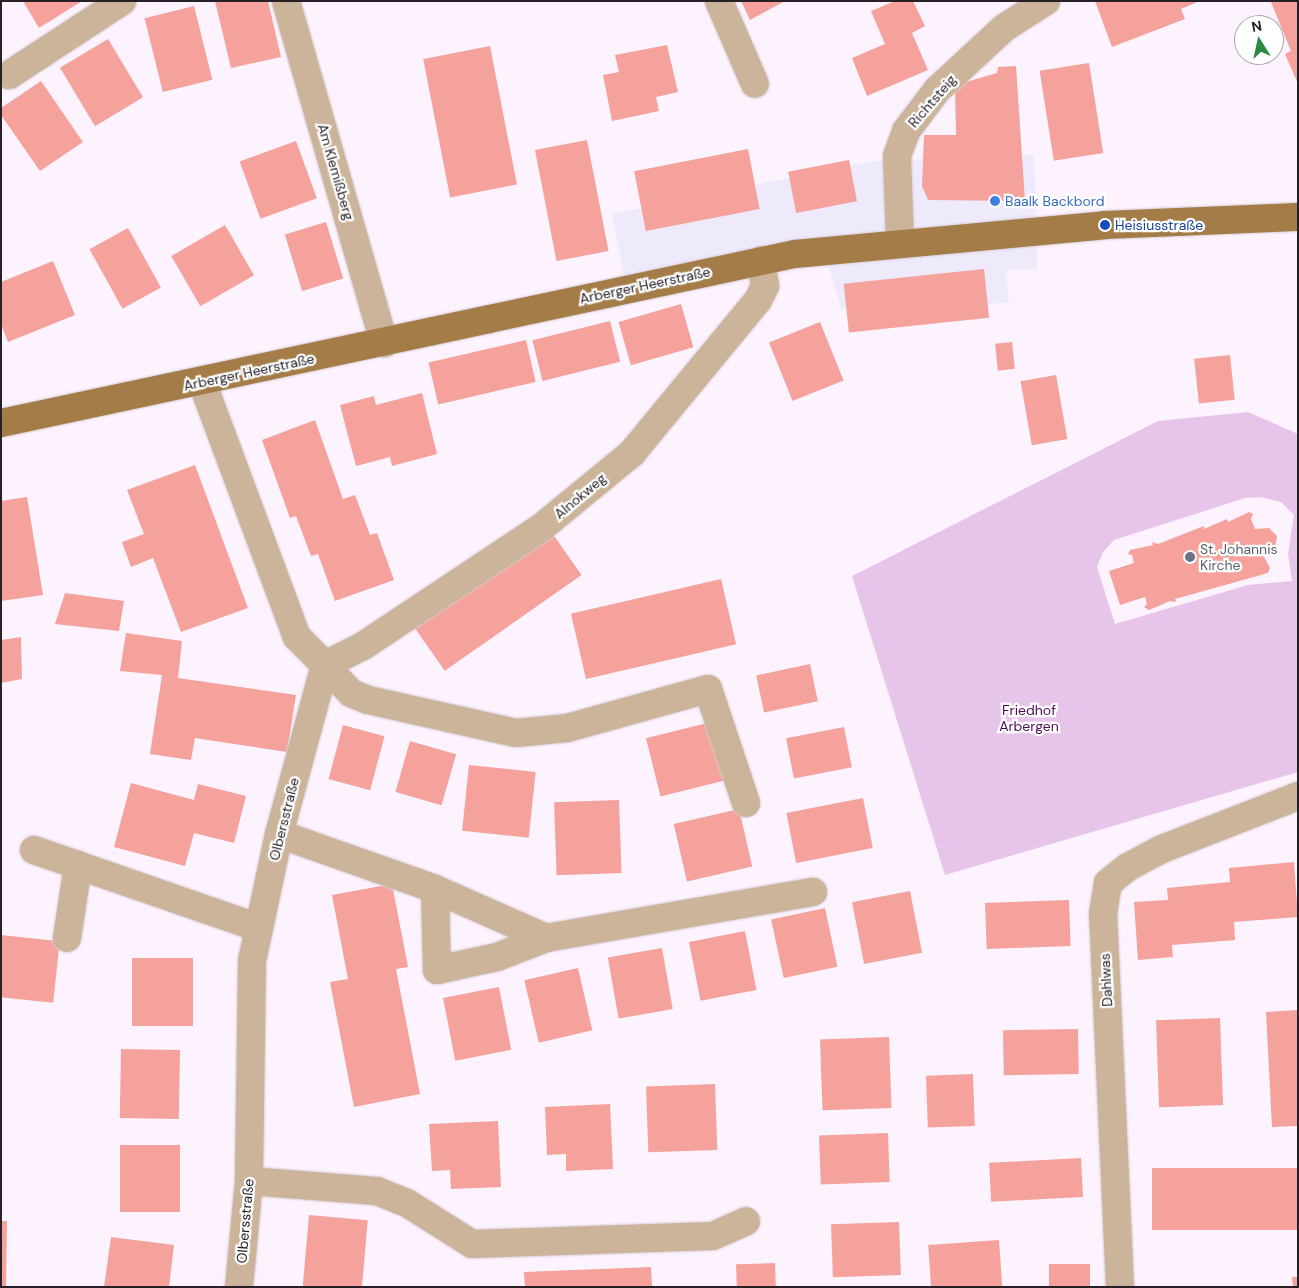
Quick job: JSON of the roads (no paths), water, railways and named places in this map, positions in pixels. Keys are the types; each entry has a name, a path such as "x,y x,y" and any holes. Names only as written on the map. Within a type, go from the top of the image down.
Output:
{"main road":[{"name":"Arberger Heerstraße","path":"1,423 384,343 761,260 900,243 1105,225 1298,217"}],"street":[{"path":"9,75 122,1"},
{"name":"Am Klemißberg","path":"286,1 384,343"},
{"path":"719,1 754,84"},
{"name":"Richtsteig","path":"900,243 897,156 906,131 937,90 1004,28 1046,1"},
{"name":"Alnokweg","path":"325,665 363,646 542,527 632,453 758,300 765,286 761,260"},
{"path":"202,382 297,637 351,693 368,700 516,733 567,728 708,689 746,803"},
{"name":"Olbersstraße","path":"239,1287 249,1181 252,961 278,834 325,665"},
{"name":"Dahlwas","path":"1120,1287 1103,914 1108,883 1128,867 1162,849 1298,796"},
{"path":"278,834 435,889 546,938"},
{"path":"34,850 259,928"},
{"path":"67,938 78,865"},
{"path":"435,889 437,970 497,957 546,938 813,892"},
{"path":"249,1181 377,1191 407,1203 472,1244 712,1236 746,1221"}],"place":[{"name":"Baalk Backbord","path":"995,201"},
{"name":"Heisiusstraße","path":"1105,225"},
{"name":"St. Johannis Kirche","path":"1190,557"}],"park label":[{"name":"Friedhof Arbergen","path":"1029,718"}]}
